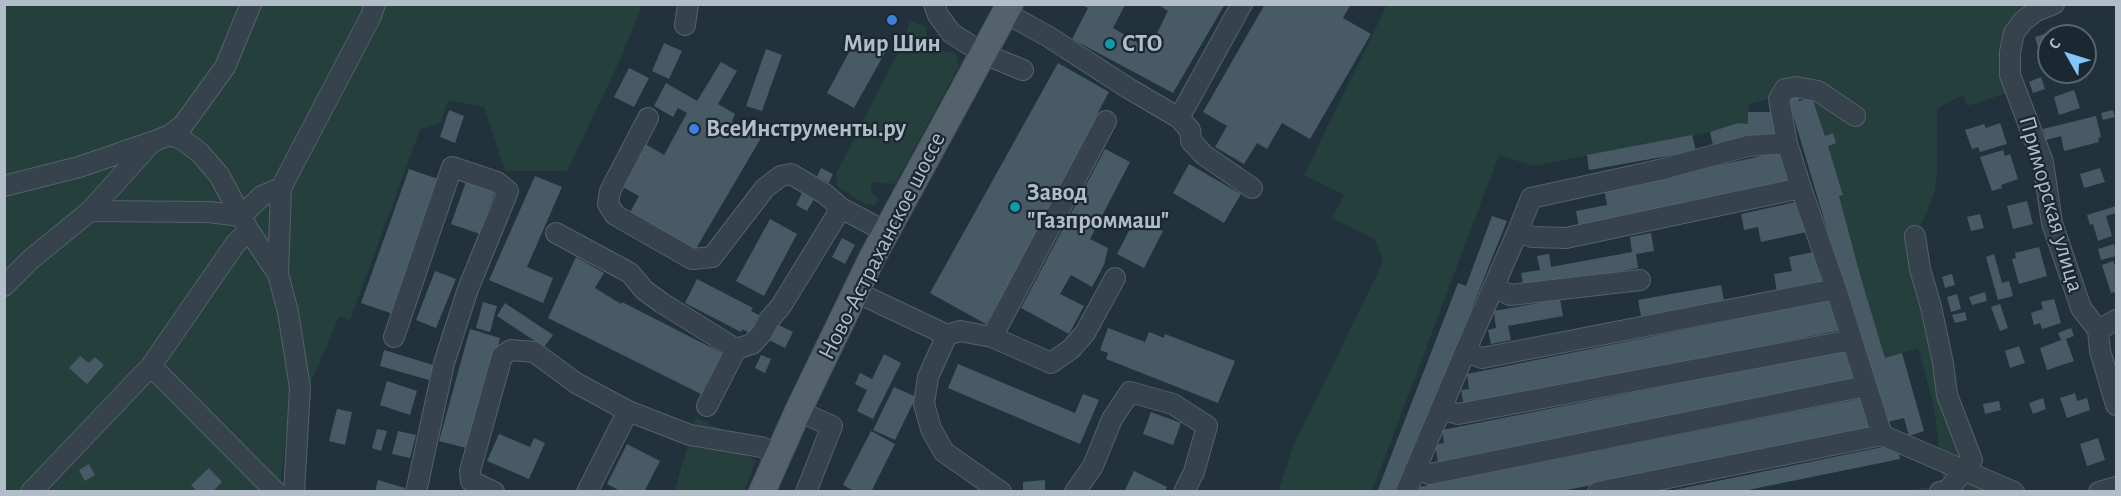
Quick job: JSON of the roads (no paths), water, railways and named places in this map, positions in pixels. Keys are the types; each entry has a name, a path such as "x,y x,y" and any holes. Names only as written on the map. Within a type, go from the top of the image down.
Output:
{"main road":[{"name":"Ново-Астраханское шоссе","path":"762,492 777,454 886,232 1008,9"}],"street":[{"path":"4,186 79,167 161,139 183,126 225,68 251,4"},
{"path":"294,492 300,388 288,312 278,274 281,188 371,16 375,4"},
{"path":"685,25 688,4"},
{"path":"934,4 938,15 951,33 984,54 1023,70"},
{"path":"1179,118 1242,4"},
{"name":"Приморская улица","path":"2054,4 2036,11 2014,33 2010,52 2010,75 2043,162 2052,223 2081,308 2098,330 2100,351 2116,405"},
{"path":"1008,9 1128,88 1179,118 1190,130 1191,141 1203,155 1252,188"},
{"path":"1855,116 1818,91 1796,87 1785,88 1779,99 1787,143 1882,435"},
{"path":"648,118 610,190 608,204 615,215 692,259 712,256 765,188 781,176 791,174 825,194 841,208 886,232"},
{"path":"992,337 1106,121"},
{"path":"4,286 30,260 90,211 161,139 183,140 213,168 278,274"},
{"path":"1406,492 1531,198 1659,170 1748,147 1787,143"},
{"path":"394,337 452,167 497,182 508,191 468,289 444,363 416,492"},
{"path":"31,492 151,366 236,243 245,223 262,196 281,188"},
{"path":"1518,231 1532,237 1566,237 1801,188"},
{"path":"707,406 736,349 752,344 762,333 768,320 781,306 841,208"},
{"path":"90,211 209,212 245,223"},
{"path":"556,233 630,273 644,290 662,303 736,349"},
{"path":"1915,236 1920,269 1943,363 1947,395 1972,460 1945,491"},
{"path":"856,292 947,335 960,332 992,337 1051,363 1071,349 1085,333 1115,278"},
{"path":"1494,287 1510,295 1640,280"},
{"path":"1466,352 1482,358 1836,289"},
{"path":"2098,330 2116,320"},
{"path":"947,335 928,377 924,404 931,429 944,452 1001,492"},
{"path":"1442,410 1458,414 1852,340"},
{"path":"494,492 471,481 470,471 502,356 511,350 534,352 576,383 628,411 690,435 761,447 777,454"},
{"path":"151,366 276,492"},
{"path":"1414,470 1430,474 1866,386"},
{"path":"1075,492 1093,466 1112,418 1130,392 1173,404 1207,426 1194,472 1184,492"},
{"path":"587,492 628,411"},
{"path":"798,411 832,426 806,492"},
{"path":"1598,492 1882,435 2014,492"},
{"path":"2099,492 2116,486"}],"place":[{"name":"Мир Шин","path":"892,20"},
{"name":"СТО","path":"1110,44"},
{"name":"ВсеИнструменты.ру","path":"694,129"},
{"name":"Завод \"Газпроммаш\"","path":"1015,207"}]}
